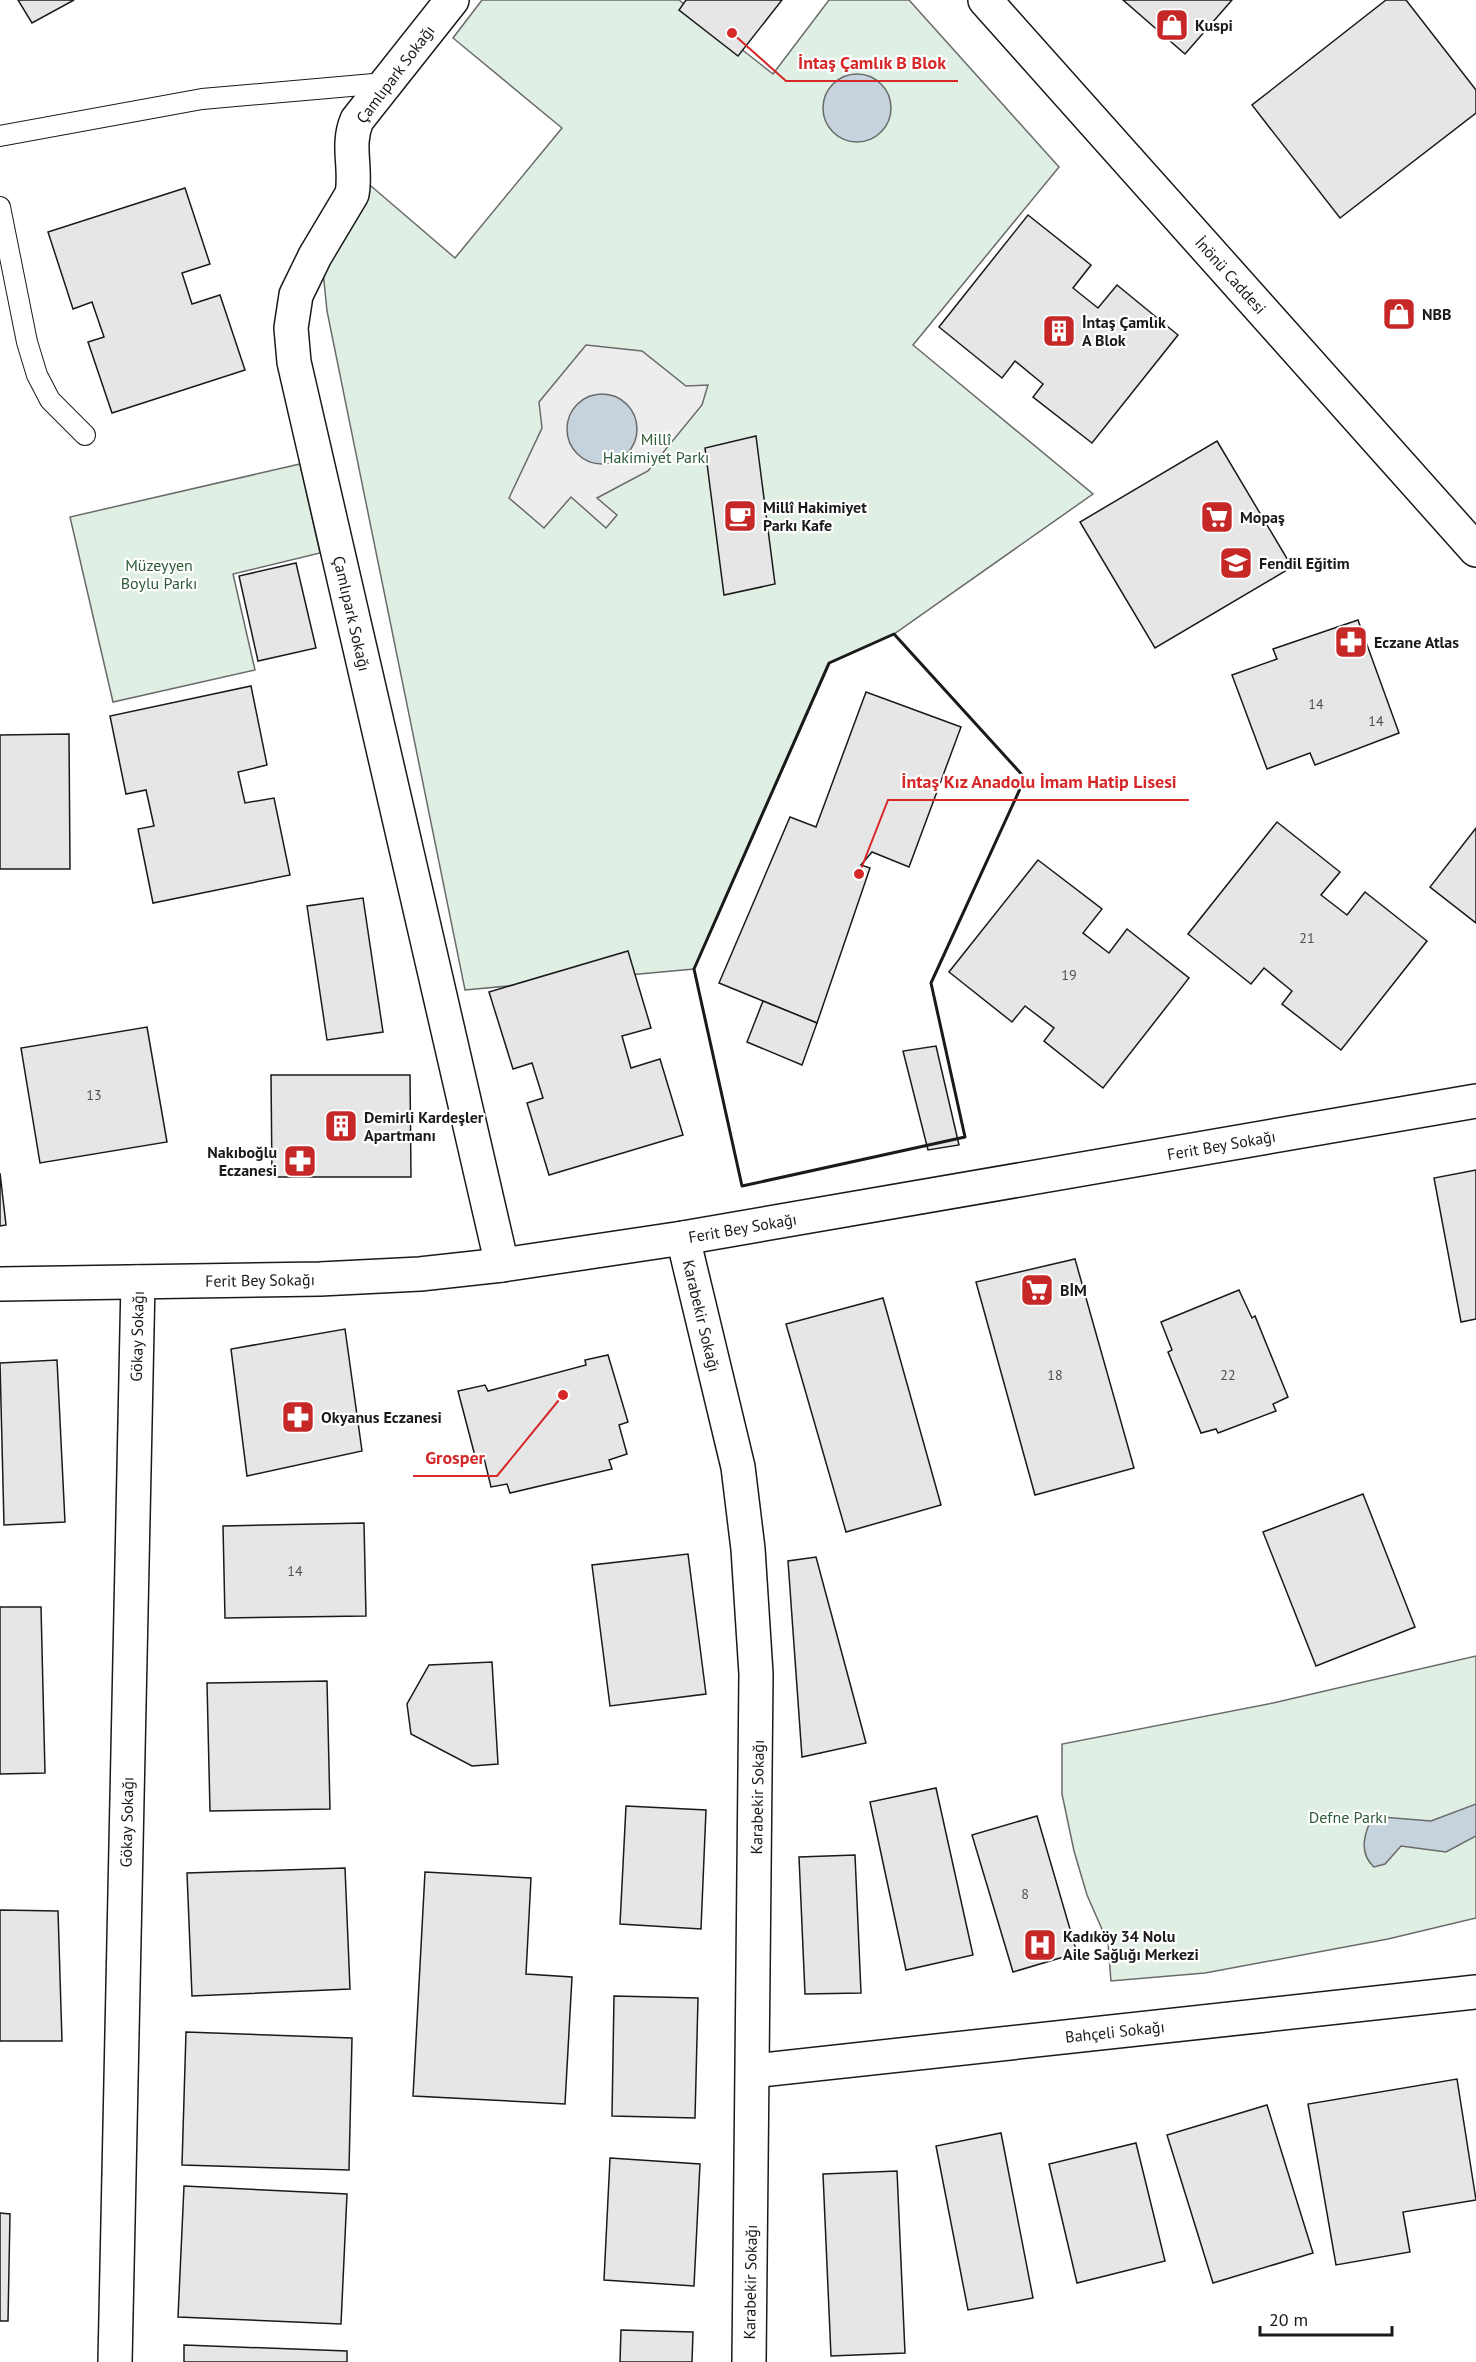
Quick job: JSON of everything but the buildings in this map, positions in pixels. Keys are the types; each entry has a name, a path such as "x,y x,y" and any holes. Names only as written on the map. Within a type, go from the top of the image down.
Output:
{"street":[{"name":"Çamlıpark Sokağı","path":"452,0 361,114 354,127 351,143 354,181 351,194 301,283 294,305 291,339 324,502 502,1265"},
{"name":"İnönü Caddesi","path":"985,0 1476,550"},
{"name":"Ferit Bey Sokağı","path":"0,1284 386,1276 502,1265 683,1239 1476,1101"},
{"name":"Karabekir Sokağı","path":"683,1239 738,1467 748,1549 757,1706 749,2362"},
{"name":"Gökay Sokağı","path":"115,2362 138,1282"},
{"name":"Bahçeli Sokağı","path":"753,2071 1476,1992"}],"lane":[{"path":"0,136 202,99 385,83"},
{"path":"0,207 27,342 39,381 58,411 85,435"}],"green space":[{"name":"Millî Hakimiyet Parkı","path":"482,0 679,0 773,74 829,0 909,0 1059,167 913,345 1093,494 894,634 830,663 694,969 465,990 327,311 321,252 371,186 455,258 562,128 453,38"},
{"name":"Müzeyyen Boylu Parkı","path":"300,464 320,553 233,574 255,670 113,702 70,517"},
{"name":"Defne Parkı","path":"1476,1656 1476,1918 1388,1939 1205,1973 1111,1981 1108,1943 1087,1895 1074,1851 1062,1794 1062,1744 1273,1703"}],"shaded area":[{"path":"857,74 870,77 881,84 888,95 891,108 888,121 881,132 870,139 857,142 844,139 833,132 826,121 823,108 826,95 833,84 844,77"},
{"path":"586,345 642,351 686,386 708,385 702,405 648,471 597,498 617,515 606,528 571,497 544,528 509,498 542,428 539,402"},
{"path":"609,394 622,400 631,409 635,415 637,429 635,443 627,454 616,462 595,464 577,454 569,443 567,422 577,404 588,396"},
{"path":"1476,1804 1476,1836 1446,1852 1401,1846 1385,1864 1374,1867 1366,1857 1364,1840 1370,1822 1382,1817 1431,1821"}],"wall":[{"path":"894,634 1025,778 931,983 965,1137 742,1186 694,969 829,663 894,634"}],"place":[{"name":"Kuspi","path":"1172,25"},
{"name":"İntaş Çamlık B Blok","path":"732,33"},
{"name":"NBB","path":"1399,314"},
{"name":"İntaş Çamlık A Blok","path":"1059,331"},
{"name":"Millî Hakimiyet Parkı Kafe","path":"740,516"},
{"name":"Mopaş","path":"1217,517"},
{"name":"Fendil Eğitim","path":"1236,563"},
{"name":"Eczane Atlas","path":"1351,642"},
{"name":"İntaş Kız Anadolu İmam Hatip Lisesi","path":"859,874"},
{"name":"Demirli Kardeşler Apartmanı","path":"341,1126"},
{"name":"Nakıboğlu Eczanesi","path":"300,1161"},
{"name":"BİM","path":"1037,1290"},
{"name":"Grosper","path":"563,1395"},
{"name":"Okyanus Eczanesi","path":"298,1417"},
{"name":"Kadıköy 34 Nolu Aile Sağlığı Merkezi","path":"1040,1945"}]}
